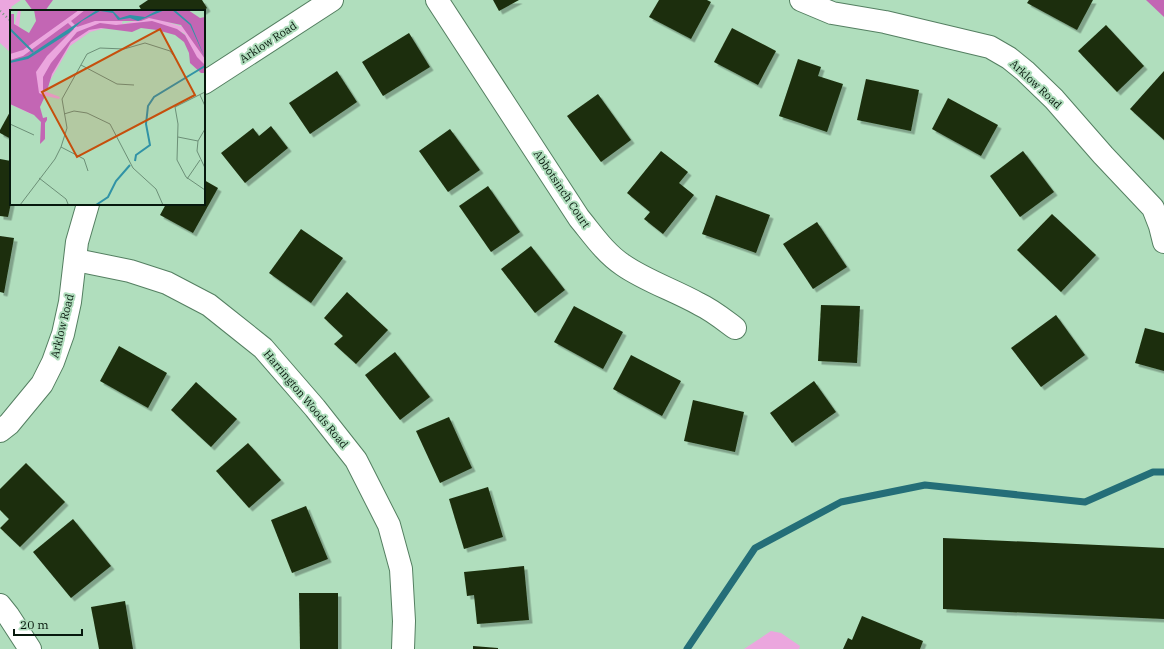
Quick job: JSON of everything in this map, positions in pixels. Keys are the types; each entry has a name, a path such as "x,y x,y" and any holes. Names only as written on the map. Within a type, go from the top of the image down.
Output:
{"street":[{"name":"Arklow Road","path":"205,82 332,0"},
{"name":"Abbotsinch Court","path":"437,0 580,218 603,249 622,265 641,276 700,304 735,328"},
{"name":"Arklow Road","path":"800,0 832,13 885,22 990,47 1009,58 1054,99 1103,155 1153,208 1164,242"},
{"name":"Arklow Road","path":"0,431 9,424 42,384 54,362 70,302 77,242 88,205"},
{"name":"Harrington Woods Road","path":"76,260 130,271 167,283 209,305 263,348 315,408 356,460 389,525 401,569 404,621 402,649"},
{"path":"0,605 30,649"}],"path":[{"path":"0,11 10,20"}],"shaded area":[{"path":"0,0 21,0 11,7 13,10 10,10 10,52 0,43"},
{"path":"25,0 53,0 46,10 32,10"},
{"path":"1146,0 1164,0 1164,17"},
{"path":"771,631 781,633 800,646 799,649 744,649"}],"building":[{"path":"148,0 202,0 207,8 204,10 141,10 139,6"},
{"path":"493,0 519,0 499,11"},
{"path":"659,0 707,0 711,2 691,39 649,17"},
{"path":"1029,0 1093,0 1077,30 1027,3"},
{"path":"1106,25 1144,66 1117,92 1078,51"},
{"path":"732,28 776,51 758,85 714,62"},
{"path":"409,33 430,67 383,96 362,62"},
{"path":"798,59 821,67 818,76 843,84 827,132 779,116"},
{"path":"337,71 357,102 310,134 289,103"},
{"path":"1164,71 1164,140 1130,109"},
{"path":"866,79 919,90 911,131 857,120"},
{"path":"598,94 631,140 601,162 567,116"},
{"path":"948,98 998,125 981,156 932,129"},
{"path":"10,112 10,138 0,133 0,130"},
{"path":"271,126 288,148 245,183 221,153 253,128 259,136"},
{"path":"450,129 480,170 448,192 419,151"},
{"path":"661,151 688,172 679,183 694,195 663,234 644,219 650,212 627,193"},
{"path":"1023,151 1054,192 1020,217 990,176"},
{"path":"0,159 10,161 11,205 8,217 0,216"},
{"path":"205,181 218,188 193,233 160,215 165,205 205,205"},
{"path":"488,186 520,232 491,252 459,206"},
{"path":"716,195 770,215 756,253 702,234"},
{"path":"1052,214 1096,255 1061,292 1017,250"},
{"path":"817,222 847,267 813,289 783,244"},
{"path":"301,229 343,258 311,303 269,273"},
{"path":"0,236 14,238 4,293 0,292"},
{"path":"531,246 565,290 535,313 501,269"},
{"path":"347,292 388,330 356,364 334,344 343,336 324,318"},
{"path":"821,305 860,306 857,363 818,361"},
{"path":"574,306 623,332 603,369 554,342"},
{"path":"1056,315 1085,355 1041,387 1011,348"},
{"path":"1145,328 1164,333 1164,371 1135,363"},
{"path":"119,346 167,373 148,408 100,381"},
{"path":"395,352 430,397 400,420 365,375"},
{"path":"631,355 681,381 662,416 613,389"},
{"path":"814,381 836,412 792,443 770,413"},
{"path":"196,382 237,419 211,447 171,410"},
{"path":"693,400 744,412 735,452 684,441"},
{"path":"449,417 472,468 440,483 416,431"},
{"path":"248,443 281,480 249,508 216,471"},
{"path":"26,463 65,502 20,547 0,528 9,519 0,510 0,489"},
{"path":"488,487 503,537 464,549 449,499"},
{"path":"306,506 328,559 292,573 271,520"},
{"path":"73,519 111,566 71,598 33,552"},
{"path":"943,538 1164,548 1164,619 943,609"},
{"path":"524,566 529,620 477,624 474,595 467,596 464,572"},
{"path":"299,593 338,593 338,649 300,649"},
{"path":"125,601 133,649 99,649 91,607"},
{"path":"862,616 923,641 920,649 843,649 848,638 852,640"},
{"path":"473,646 498,648 498,649 473,649"}],"waterway":[{"path":"687,649 755,548 841,502 925,485 1085,502 1153,472 1164,472"}]}
